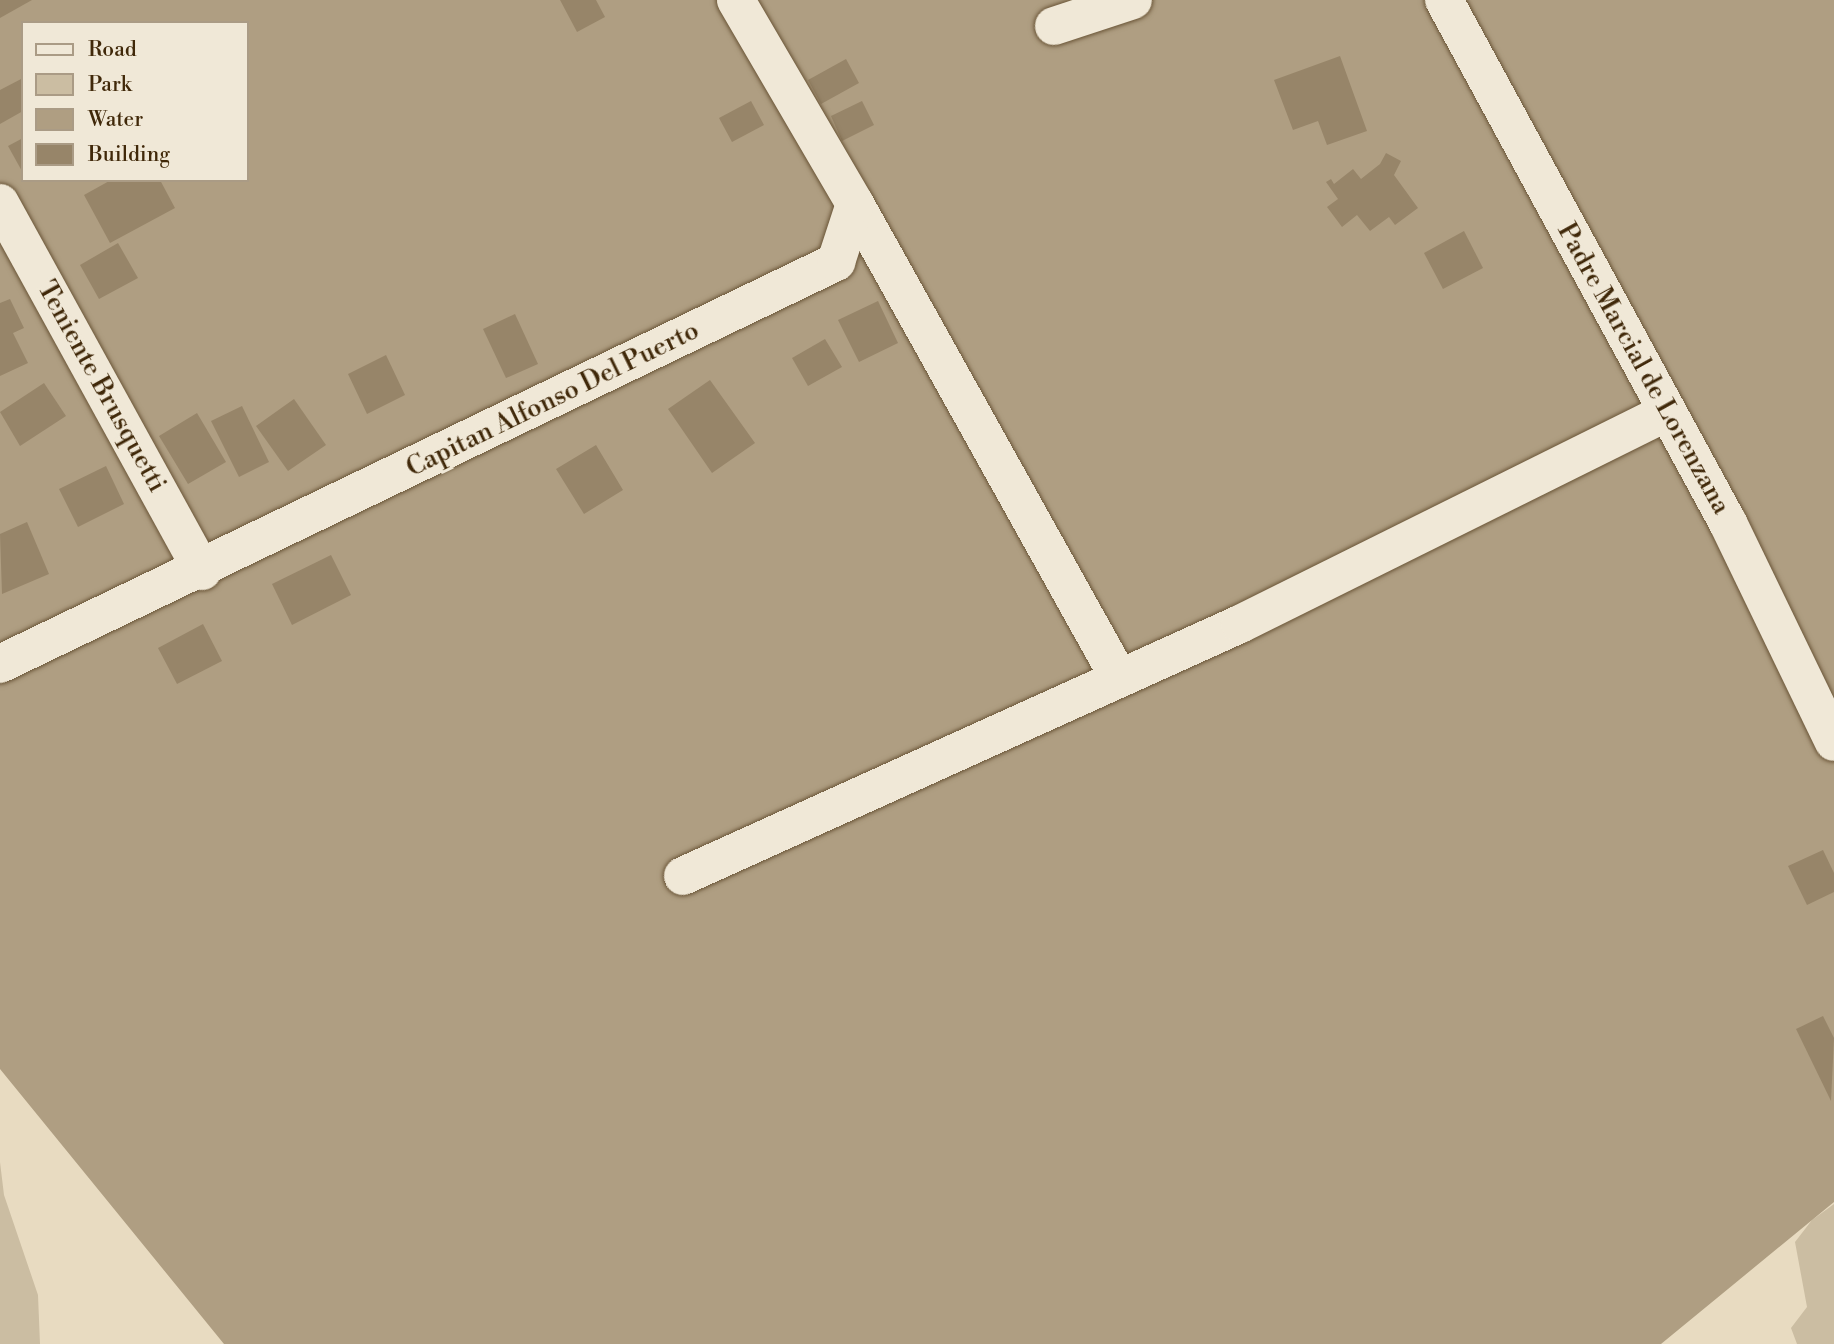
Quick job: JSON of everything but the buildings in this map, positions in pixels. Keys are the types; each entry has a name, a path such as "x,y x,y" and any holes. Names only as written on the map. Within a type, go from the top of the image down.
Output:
{"street":[{"path":"736,0 855,204 1119,678"},
{"path":"1054,26 1133,0"},
{"name":"Padre Marcial de Lorenzana","path":"1444,0 1665,413 1728,523 1834,742"},
{"name":"Teniente Brusquetti","path":"0,203 202,570"},
{"name":"Capitan Alfonso Del Puerto","path":"0,664 202,570 836,262 855,204"},
{"path":"683,876 1240,624 1665,413"}],"green space":[{"path":"0,1162 4,1195 38,1295 40,1344 0,1344"},
{"path":"1834,1204 1834,1344 1797,1344 1791,1328 1807,1307 1795,1242 1812,1220"}],"water":[{"path":"0,0 1834,0 1834,1202 1661,1344 224,1344 0,1069"}]}
